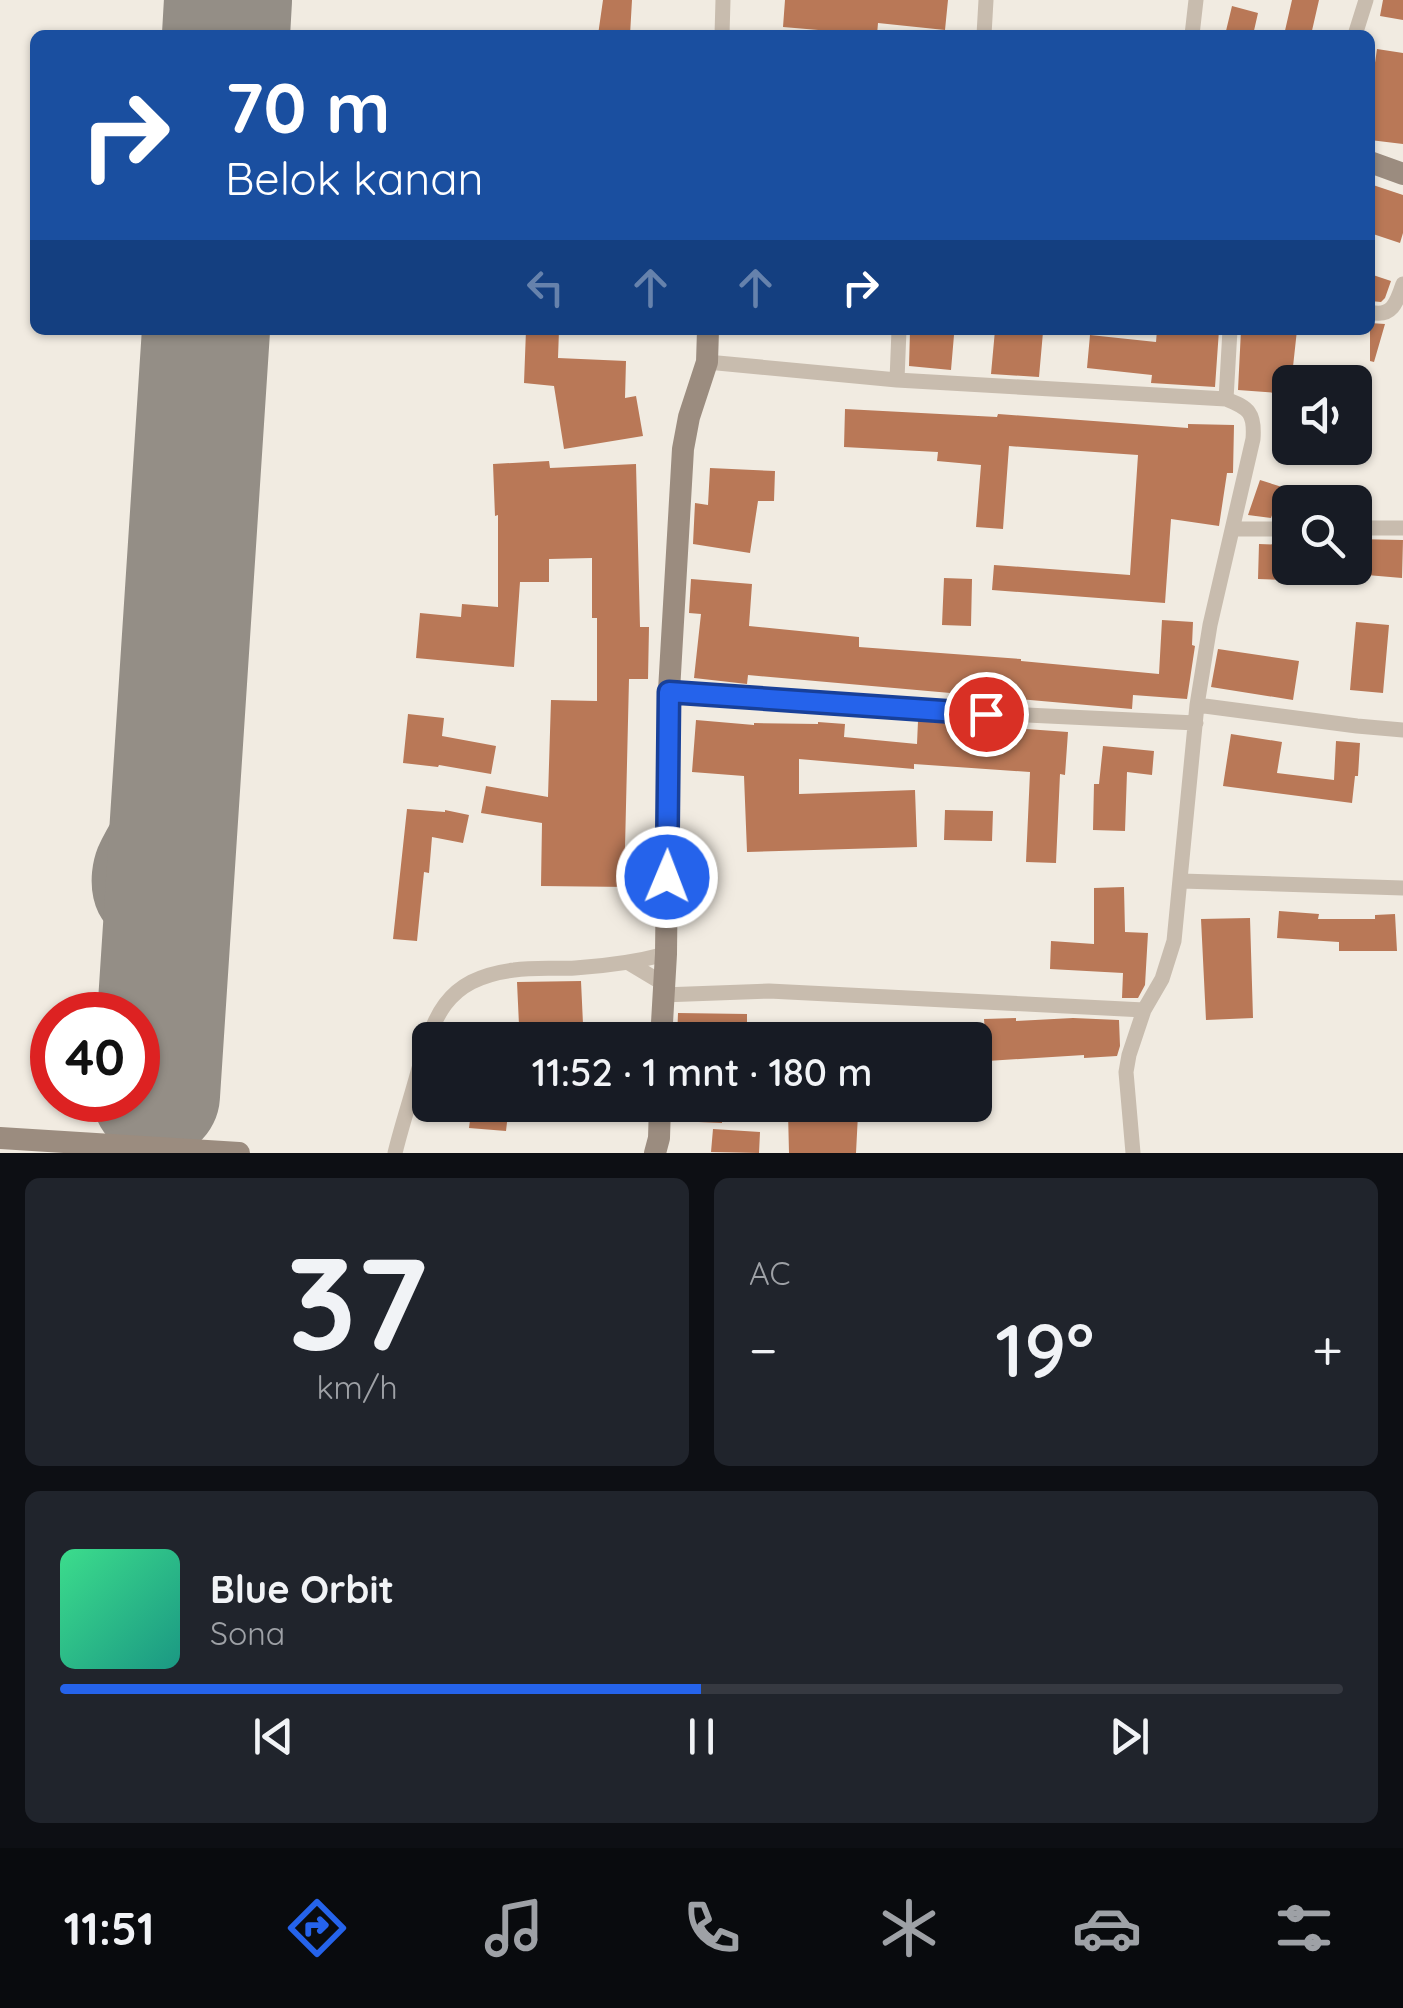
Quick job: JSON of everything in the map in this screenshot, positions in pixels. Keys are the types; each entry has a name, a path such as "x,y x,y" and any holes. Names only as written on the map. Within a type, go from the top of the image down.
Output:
{"street":[{"path":"722,30 723,0"},
{"path":"984,30 986,0"},
{"path":"1193,30 1196,0"},
{"path":"1357,30 1366,0"},
{"path":"1375,164 1403,174"},
{"path":"1375,313 1390,311 1403,284"},
{"path":"662,1022 669,692 683,448 707,362 708,335"},
{"path":"897,380 898,335"},
{"path":"1226,399 1230,335"},
{"path":"707,362 897,380 1226,399 1246,409 1254,424 1253,439 1210,626 1197,706 1174,942 1168,964 1144,1010 1126,1072 1133,1153"},
{"path":"1233,529 1272,528"},
{"path":"1372,528 1403,528"},
{"path":"669,692 1196,724"},
{"path":"1197,706 1403,730"},
{"path":"1181,881 1403,888"},
{"path":"395,1153 435,1020 452,995 474,978 514,970 630,963 666,954"},
{"path":"630,963 663,990 769,991 1144,1010"},
{"path":"655,1153 659,1122"},
{"path":"0,1138 239,1153"}],"building":[{"path":"603,0 632,0 630,30 599,30"},
{"path":"785,0 948,0 945,30 878,23 877,30 783,27"},
{"path":"1292,0 1319,0 1312,30 1285,30"},
{"path":"1383,0 1403,0 1403,20 1380,16"},
{"path":"1232,6 1258,13 1254,30 1226,30"},
{"path":"1377,49 1403,53 1403,144 1375,141"},
{"path":"1375,186 1403,195 1400,243 1375,235"},
{"path":"1375,276 1391,281 1381,302 1375,301"},
{"path":"1375,323 1385,324 1374,362 1370,361 1370,335 1375,335"},
{"path":"526,335 559,335 558,358 626,361 625,398 636,396 643,436 564,449 554,386 524,383"},
{"path":"910,335 954,335 951,370 909,366"},
{"path":"995,335 1043,335 1039,377 991,374"},
{"path":"1090,335 1156,342 1157,335 1219,335 1215,387 1151,383 1152,375 1087,368"},
{"path":"1241,335 1296,335 1293,365 1272,365 1272,393 1238,390"},
{"path":"845,409 997,417 998,414 1188,428 1188,424 1234,425 1233,473 1227,473 1219,526 1171,519 1165,603 992,590 994,565 1130,575 1138,455 1009,446 1003,529 976,527 981,465 937,461 938,452 844,447"},
{"path":"549,461 550,468 636,464 640,627 649,627 648,679 629,679 625,848 629,848 629,887 541,886 542,823 481,813 486,786 548,797 551,700 597,701 592,558 549,559 549,582 520,582 514,667 416,658 420,613 461,617 462,604 498,607 498,515 495,516 493,464"},
{"path":"710,468 775,471 774,501 758,501 750,553 693,544 695,503 708,505"},
{"path":"1260,480 1276,485 1272,485 1271,518 1248,515"},
{"path":"1372,539 1403,540 1402,578 1372,575"},
{"path":"1259,544 1272,544 1272,579 1258,579"},
{"path":"944,578 972,579 971,626 942,625"},
{"path":"691,579 752,584 749,626 859,637 859,647 1159,674 1162,620 1193,622 1195,646 1187,699 1133,695 1132,709 748,675 747,684 694,678 701,614 689,613"},
{"path":"1356,622 1389,625 1383,693 1350,690"},
{"path":"1218,649 1299,661 1293,700 1211,687"},
{"path":"408,714 444,718 442,736 496,746 491,774 403,763"},
{"path":"696,720 754,725 845,724 844,737 917,744 918,721 1068,732 1065,775 1060,774 1056,863 1026,862 1030,772 914,764 914,769 799,759 799,794 915,790 917,847 747,852 744,776 692,772"},
{"path":"1231,734 1282,742 1277,773 1334,780 1336,741 1360,743 1352,803 1223,786"},
{"path":"1103,746 1154,751 1152,775 1127,772 1125,831 1093,830 1094,784 1099,784"},
{"path":"407,809 469,815 463,843 432,837 417,941 393,939"},
{"path":"945,810 993,811 992,841 944,840"},
{"path":"1124,887 1125,932 1148,933 1145,985 1138,998 1122,998 1123,973 1050,969 1051,941 1094,944 1094,888"},
{"path":"1279,911 1319,914 1318,919 1375,919 1375,915 1395,914 1397,951 1339,951 1339,942 1277,938"},
{"path":"1250,918 1253,1018 1206,1020 1201,919"},
{"path":"581,981 583,1022 519,1022 517,982"},
{"path":"678,1013 747,1014 747,1022 678,1022"},
{"path":"984,1019 1119,1020 1120,1046 1117,1056 992,1061 992,1022"},
{"path":"470,1122 507,1122 506,1131 469,1128"},
{"path":"788,1122 858,1122 856,1153 789,1153"},
{"path":"713,1129 760,1132 759,1153 711,1152"}],"taxiway":[{"path":"169,902 157,915 132,913 121,901 117,874 133,834 177,769"}],"runway":[{"path":"226,30 228,0"},
{"path":"160,1034 206,335"}],"route":[{"path":"667,877 669,692 986,714"}]}
